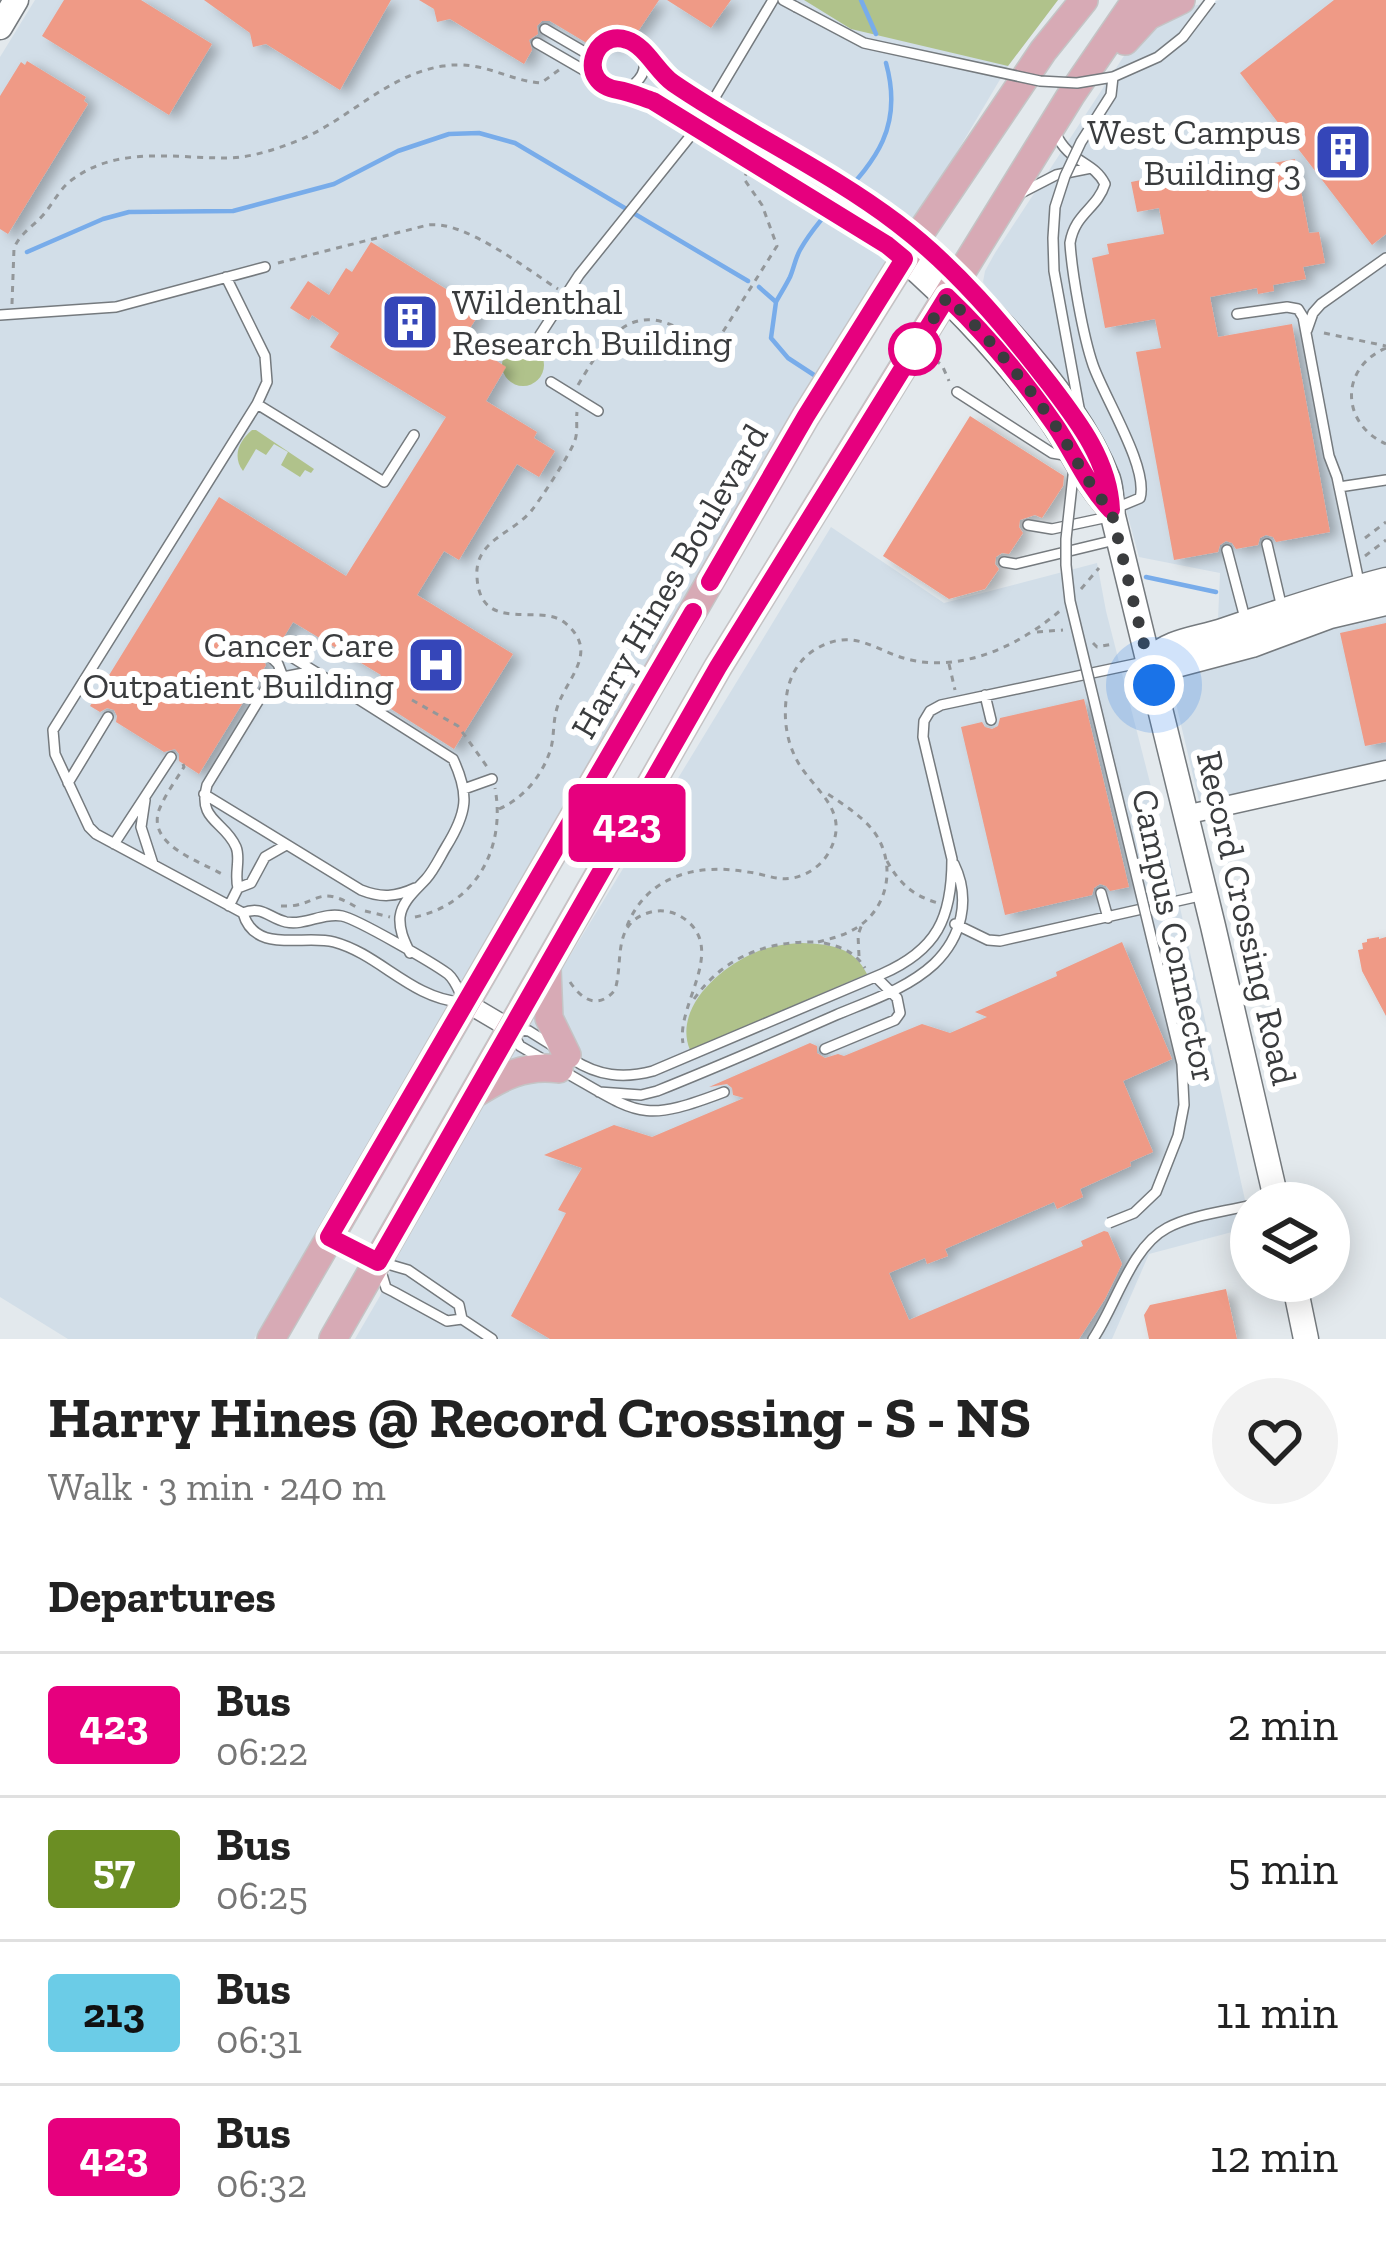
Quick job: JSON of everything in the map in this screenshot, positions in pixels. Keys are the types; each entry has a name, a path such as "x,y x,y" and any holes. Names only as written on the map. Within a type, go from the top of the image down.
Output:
{"main road":[{"path":"1043,50 1074,0"},
{"name":"Harry Hines Boulevard","path":"272,1339 806,416 910,249 1043,50 1084,0"},
{"path":"333,1339 509,1028 554,967 718,667 1071,95 1136,0"},
{"path":"1071,95 1148,16 1180,0"},
{"path":"675,643 718,667"},
{"path":"470,1097 518,1070 563,1062 549,1018 554,967"},
{"path":"329,1237 378,1262"}],"street":[{"path":"0,27 16,0"},
{"name":"Record Crossing Road","path":"910,249 1003,327 1070,410 1110,484 1114,522 1204,895 1262,1182"},
{"name":"Record Crossing Road","path":"953,288 1072,451 1114,522"},
{"path":"1148,661 1169,667 1285,621 1330,616 1370,599 1386,580"},
{"path":"1185,815 1386,770"},
{"path":"465,1002 509,1028"},
{"path":"1298,1302 1306,1339"}],"lane":[{"path":"540,335 579,275 696,129 773,0"},
{"path":"783,0 864,43 1058,83 1113,77 1144,65 1194,25 1211,0"},
{"path":"545,29 596,52 596,77"},
{"name":"Record Crossing Road","path":"537,43 611,90 653,101 851,224 910,249"},
{"name":"Record Crossing Road","path":"624,91 637,84 644,72 644,59 633,43 668,81 900,225 910,249"},
{"name":"Campus Connector","path":"1109,1223 1134,1213 1156,1192 1178,1136 1184,1105 1182,1064 1076,624 1066,565 1080,413 1052,238 1065,176 1111,95 1113,77"},
{"path":"1004,562 1016,563 1114,522 1143,490 1128,443 1093,366 1070,243 1074,225 1103,191 1102,178 1068,153 1053,125"},
{"path":"1001,209 1043,180 1091,168"},
{"path":"1306,330 1321,304 1386,257"},
{"path":"6,315 116,307 265,267"},
{"path":"226,277 265,356 267,382 53,730 55,754 89,827 243,914 250,928 266,938 330,941 438,1000 465,1002 453,977 342,916 286,922 262,910 243,914"},
{"path":"1237,314 1287,307 1298,309 1303,317 1327,446 1370,599"},
{"path":"551,382 598,411"},
{"path":"953,391 1052,453 1072,451"},
{"path":"257,404 383,482 414,434"},
{"path":"1340,487 1386,480"},
{"path":"188,514 203,523"},
{"path":"1028,525 1052,529 1114,522"},
{"path":"1267,544 1285,621"},
{"path":"1228,550 1249,634"},
{"path":"283,677 274,652 314,671 453,759 464,789 464,814 428,877 402,908 403,938 410,953"},
{"path":"599,1092 641,1095 657,1091 892,991 930,967 960,926 963,893 923,737 924,721 931,711 958,701 1148,661"},
{"path":"229,906 238,888 236,846 205,809 204,794 268,685 314,671"},
{"path":"985,695 991,720"},
{"path":"68,783 108,717"},
{"path":"114,844 171,757"},
{"path":"464,789 492,779"},
{"path":"204,794 374,895 390,896 417,887"},
{"path":"145,800 141,827 154,865"},
{"path":"238,888 251,883 265,857 286,845"},
{"path":"563,1062 623,1076 644,1074 915,957 944,921 952,859"},
{"path":"1102,892 1108,918"},
{"path":"944,921 1000,941 1204,895"},
{"path":"824,1049 896,1019 900,1008 892,991 873,975"},
{"path":"509,1028 529,1031 599,1092 629,1108 656,1113 724,1092"},
{"path":"1094,1339 1103,1312 1152,1238 1177,1223 1230,1211"},
{"path":"378,1262 408,1270 459,1305 462,1319"},
{"path":"378,1262 386,1288 447,1321 462,1319 492,1339"}],"path":[{"path":"6,315 17,241 65,185 83,172 142,156 224,158 278,148 326,128 403,77 437,67 476,66 541,83 561,69"},
{"path":"578,385 608,338 640,321 666,324 710,349 777,246 762,205 744,179 746,174"},
{"path":"265,267 437,224 468,232 566,294"},
{"path":"1324,333 1386,347"},
{"path":"1386,347 1361,367 1351,395 1364,430 1386,444"},
{"path":"930,356 942,365 953,391"},
{"path":"499,809 515,801 539,775 550,751 556,712 578,668 580,652 573,632 555,617 510,616 494,608 478,586 479,558 489,543 532,509 575,440"},
{"path":"1361,541 1386,521"},
{"path":"1371,533 1380,544"},
{"path":"1364,557 1386,540"},
{"path":"1075,595 1099,568"},
{"path":"554,967 583,998 597,1002 610,996 617,981 620,945 632,913 650,891 674,876 714,868 791,879 821,863 830,850 835,817 829,801 794,754 785,712 788,686 810,652 828,642 848,639 868,642 906,659 949,662 981,657 1034,632 1064,608"},
{"path":"949,662 958,701"},
{"path":"407,917 436,911 473,884 493,848 499,809 492,779 458,726 412,700"},
{"path":"183,764 159,812 158,827 173,847 222,874"},
{"path":"818,788 874,832 904,886 943,904"},
{"path":"689,1006 712,977 739,958 767,946 818,942 862,924 884,893 886,859"},
{"path":"627,926 655,911 682,917 695,929 701,948 682,1028 686,1051"},
{"path":"859,958 862,924"},
{"path":"818,942 849,950 873,975"},
{"path":"699,969 712,977"}],"shaded area":[{"path":"35,0 1058,0 1008,66 254,1339 68,1339 0,1297 0,57"},
{"path":"1220,0 1386,0 1386,764 1200,805 1160,636 1218,620 1220,573 1139,557 1120,487 983,282 995,253 1137,36 1174,10"},
{"path":"831,527 944,603 1097,563 1241,1182 1230,1182 1230,1233 1149,1254 1112,1339 355,1339 401,1245 529,1023"}],"green space":[{"path":"804,0 1058,0 1008,66 851,29"},
{"path":"523,344 538,350 544,365 538,380 523,386 508,380 502,365 508,350"},
{"path":"256,430 314,469 300,477 281,465 288,452 274,444 266,455 256,449 243,471 238,449"},
{"path":"802,943 840,949 867,974 690,1050 688,1020 714,979 760,951"}],"building":[{"path":"64,0 141,0 212,44 169,115 42,36"},
{"path":"204,0 391,0 340,90 266,44 253,47 250,33"},
{"path":"419,0 659,0 637,33 623,33 620,44 614,46 608,47 599,38 590,45 542,21 538,34 529,40 532,50 524,64 450,19 437,22 434,9"},
{"path":"667,0 731,0 711,28"},
{"name":"West Campus Building 3","path":"1334,0 1386,0 1386,234 1372,245 1240,73"},
{"path":"27,61 86,97 88,104 8,234 0,229 0,96 21,62 25,65"},
{"path":"1295,159 1309,233 1319,232 1325,263 1303,267 1306,279 1273,285 1274,291 1258,294 1257,288 1210,297 1218,337 1292,324 1330,532 1276,542 1266,535 1258,545 1236,549 1226,541 1218,552 1174,560 1136,352 1161,348 1155,319 1105,328 1092,258 1109,254 1107,244 1164,234 1159,208 1137,212 1131,182 1161,176 1163,184"},
{"path":"371,242 481,311 463,339 506,367 486,401 537,432 534,438 555,451 539,477 517,464 459,560 444,551 417,595 513,654 454,749 369,695 381,675 293,622 282,640 272,641 264,652 266,665 199,774 179,761 175,749 164,752 116,722 114,710 100,712 90,706 219,497 346,576 446,417 330,347 339,333 312,315 309,320 290,308 308,281 329,295 346,268 352,272"},
{"path":"970,416 1064,476 1063,486 1042,518 1035,515 1020,520 1023,533 1009,554 996,557 999,569 985,589 949,599 883,556"},
{"path":"1386,623 1386,742 1365,746 1340,633"},
{"path":"1084,699 1129,887 1110,891 1100,884 1092,895 1005,915 961,727 982,722 992,729 1000,718"},
{"path":"1386,937 1386,1016 1362,971 1358,950 1367,939"},
{"path":"1122,942 1172,1059 1123,1081 1153,1152 1080,1189 1083,1197 1057,1209 1054,1202 945,1249 948,1256 927,1264 925,1258 889,1273 909,1320 1108,1232 1122,1264 1079,1339 550,1339 511,1316 566,1213 558,1210 582,1168 544,1155 614,1125 652,1137 744,1098 733,1095 727,1084 709,1087 810,1043 825,1058 844,1056 922,1024 950,1033 987,1017 975,1012"},
{"path":"1226,1289 1237,1339 1149,1339 1144,1315 1150,1305"}],"waterway":[{"path":"861,0 876,34"},
{"path":"776,302 800,250 880,146 889,123 886,63"},
{"path":"27,252 129,212 233,211 334,184 398,151 449,134 479,133 515,143 748,281"},
{"path":"759,287 776,302 771,338 788,358 814,375"},
{"path":"1146,577 1216,592"}],"bus line":[{"name":"423","path":"693,612 329,1237 378,1262 718,667 947,297 1018,376 1111,510 1110,484 1070,410 958,279 900,225 668,81 638,46 626,39 612,39 600,45 593,57 599,83 653,101 904,259 710,582"}],"place":[{"name":"West Campus Building 3","path":"1343,152"},
{"name":"Wildenthal Research Building","path":"410,322"},
{"name":"Cancer Care Outpatient Building","path":"436,665"}],"route":[{"path":"915,349 913,352 947,297 992,344 1053,422 1095,493 1111,510 1154,685"}]}
